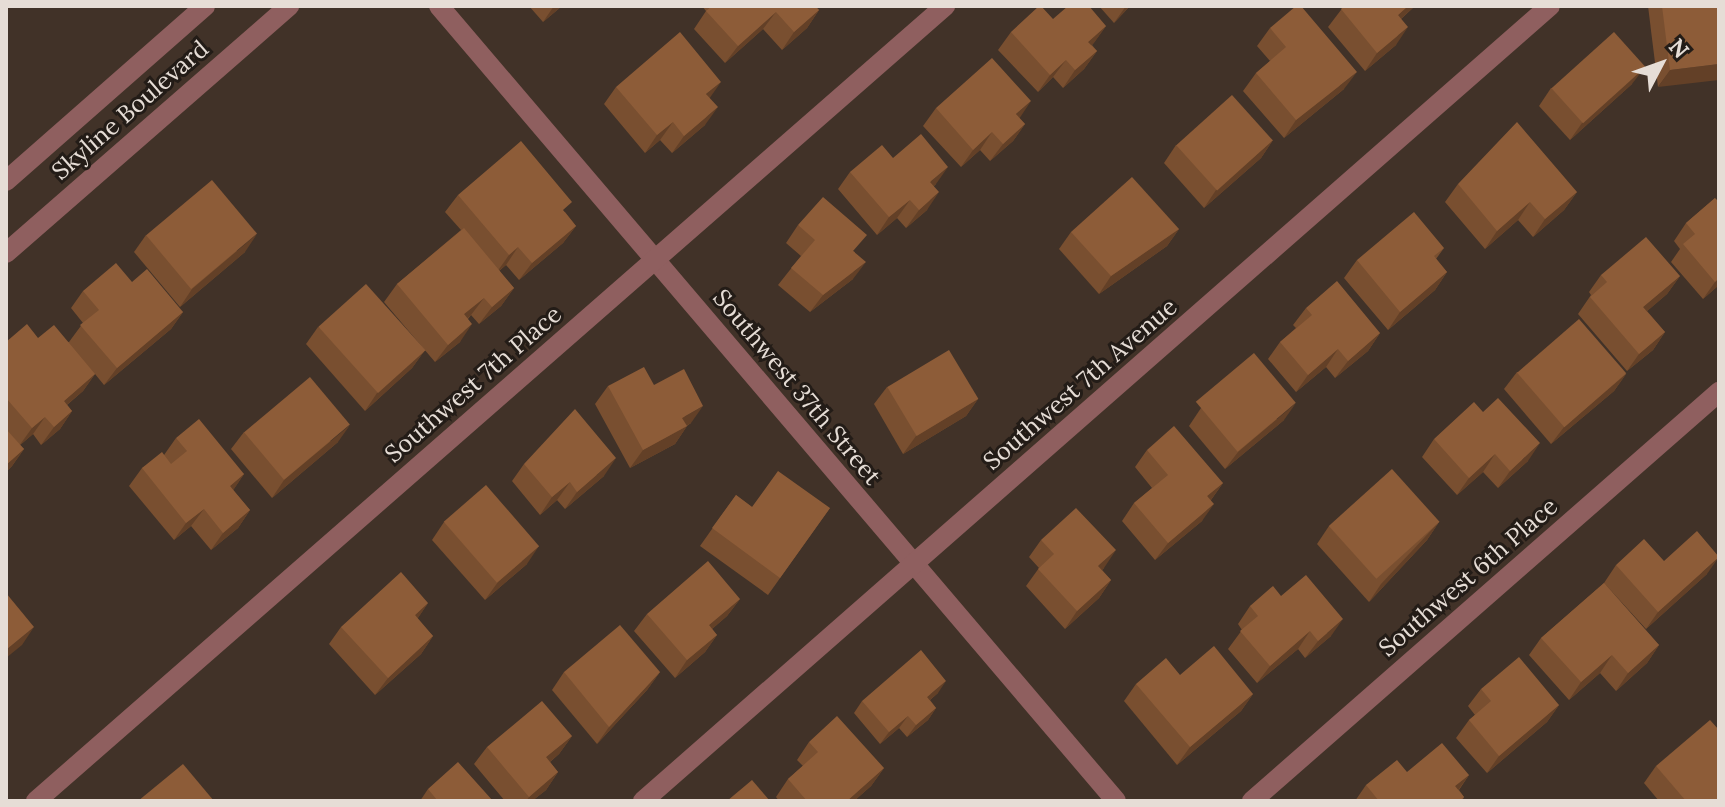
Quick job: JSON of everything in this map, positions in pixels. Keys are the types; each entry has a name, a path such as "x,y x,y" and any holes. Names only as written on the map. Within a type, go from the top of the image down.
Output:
{"street":[{"name":"Skyline Boulevard","path":"6,181 205,6"},
{"name":"Skyline Boulevard","path":"6,253 289,6"},
{"name":"Southwest 37th Street","path":"439,6 1116,801"},
{"name":"Southwest 7th Place","path":"36,801 945,6"},
{"name":"Southwest 7th Avenue","path":"643,801 1550,6"},
{"name":"Southwest 6th Place","path":"1252,801 1719,392"}],"building":[{"path":"712,6 815,6 819,10 794,32 776,12 738,46 706,11"},
{"path":"1039,6 1053,19 1068,6 1089,6 1106,26 1088,42 1097,51 1075,70 1066,60 1050,75 1011,32"},
{"path":"1296,6 1301,6 1357,72 1296,120 1256,73 1286,47 1270,28"},
{"path":"1344,6 1408,6 1398,15 1408,27 1377,53 1341,9"},
{"path":"1662,6 1719,6 1719,64 1670,70"},
{"path":"680,32 721,82 706,94 718,107 684,136 673,122 657,135 616,87"},
{"path":"1614,32 1645,67 1583,123 1552,88"},
{"path":"992,58 1031,101 1016,114 1025,124 1003,144 992,132 973,150 936,108"},
{"path":"1232,95 1273,140 1217,191 1176,145"},
{"path":"1517,122 1577,192 1545,219 1530,202 1497,231 1458,184"},
{"path":"921,134 948,167 930,182 939,192 919,210 910,200 889,217 850,172 882,145 893,158"},
{"path":"521,141 572,202 563,210 576,226 532,263 518,247 509,255 458,195"},
{"path":"1132,177 1179,229 1111,276 1071,232"},
{"path":"212,180 257,234 191,289 146,235"},
{"path":"823,197 867,235 853,251 866,262 823,295 791,268 815,240 798,225"},
{"path":"1715,198 1719,202 1719,278 1715,282 1683,244 1695,234 1686,223"},
{"path":"1414,212 1444,248 1434,256 1447,272 1400,312 1357,260"},
{"path":"464,228 514,288 492,307 484,298 464,314 472,324 448,345 397,284"},
{"path":"1646,237 1680,276 1643,307 1665,332 1639,354 1590,297 1607,282 1601,275"},
{"path":"116,263 132,282 147,269 183,312 117,368 80,325 99,310 83,291"},
{"path":"1337,281 1380,333 1348,361 1338,349 1308,375 1280,342 1312,315 1306,308"},
{"path":"366,284 426,350 378,393 318,327"},
{"path":"1579,319 1626,373 1564,427 1517,373"},
{"path":"27,324 38,338 54,325 95,374 64,401 72,411 54,427 45,417 32,428 6,398 6,342"},
{"path":"949,350 978,399 917,436 887,387"},
{"path":"1254,353 1296,403 1238,452 1196,402"},
{"path":"644,367 654,385 684,369 703,406 682,418 687,426 643,450 608,386"},
{"path":"310,377 350,424 284,480 244,432"},
{"path":"1498,398 1540,443 1510,471 1495,454 1469,478 1434,439 1474,402 1483,412"},
{"path":"575,409 616,458 577,492 570,482 552,497 524,464"},
{"path":"199,419 244,474 230,486 250,510 223,533 204,509 186,523 142,468 162,452 171,464 187,451 176,438"},
{"path":"1174,426 1223,483 1207,496 1214,504 1168,543 1134,503 1168,475 1147,450"},
{"path":"6,429 24,449 6,465"},
{"path":"1392,469 1440,522 1376,579 1329,526"},
{"path":"778,471 830,508 780,578 712,528 736,495 752,507"},
{"path":"486,485 539,546 497,583 444,522"},
{"path":"1076,508 1116,550 1098,566 1111,580 1077,611 1038,569 1054,554 1041,540"},
{"path":"1697,531 1719,557 1658,612 1616,565 1644,539 1664,561"},
{"path":"708,561 740,599 709,625 717,635 687,660 647,614"},
{"path":"401,572 428,603 415,615 433,636 388,678 341,627"},
{"path":"1306,575 1343,619 1318,641 1310,631 1270,666 1240,631 1258,616 1250,606 1273,586 1281,596"},
{"path":"1604,583 1659,645 1628,673 1612,655 1581,682 1541,638"},
{"path":"6,593 34,627 6,650"},
{"path":"620,625 660,672 609,727 564,672"},
{"path":"1214,646 1253,694 1190,747 1136,684 1166,658 1180,675"},
{"path":"921,650 946,681 927,697 936,708 916,725 908,716 889,732 862,701"},
{"path":"1519,657 1559,705 1499,756 1469,720 1491,701 1481,689"},
{"path":"542,701 572,736 546,757 558,772 529,797 487,747"},
{"path":"837,716 884,768 847,801 807,801 788,779 818,752 809,742"},
{"path":"1710,720 1719,730 1719,801 1686,801 1656,766"},
{"path":"1442,743 1469,775 1455,786 1464,797 1460,801 1379,801 1366,785 1397,760 1407,772"},
{"path":"458,762 493,801 436,801 428,789"},
{"path":"183,764 214,801 138,801"},
{"path":"752,780 770,801 727,801"}]}
